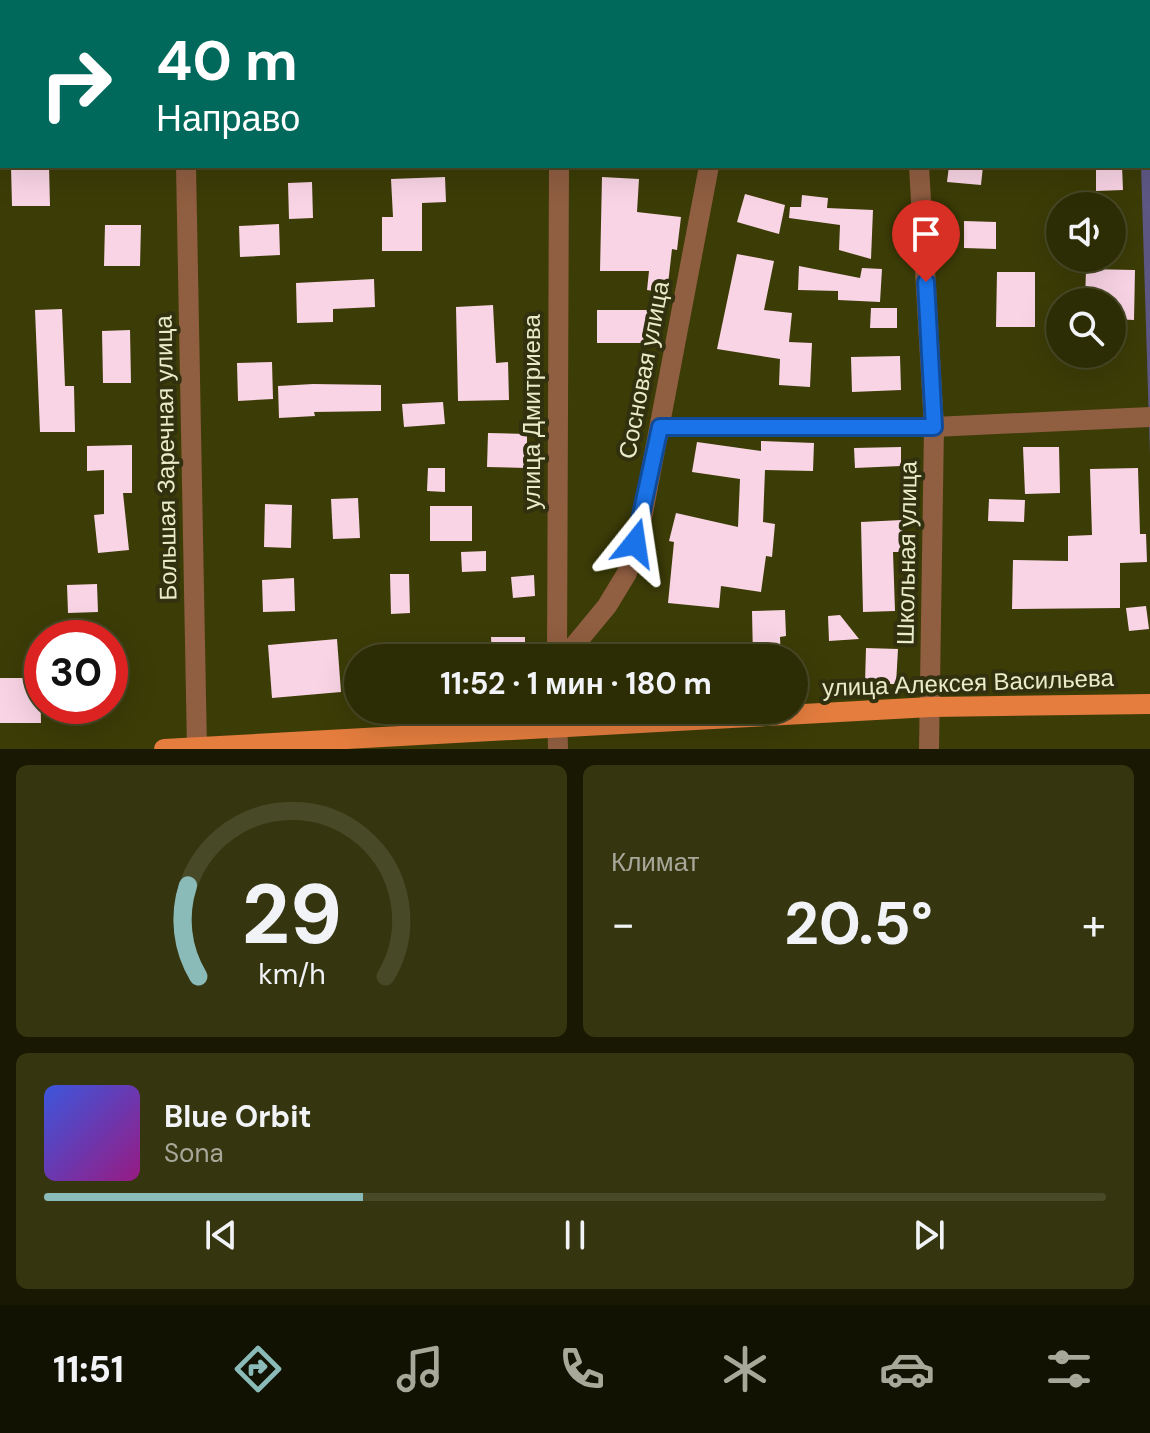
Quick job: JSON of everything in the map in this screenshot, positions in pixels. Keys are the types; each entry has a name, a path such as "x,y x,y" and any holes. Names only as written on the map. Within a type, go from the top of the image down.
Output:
{"main road":[{"name":"улица Алексея Васильева","path":"808,711 1150,704"},
{"name":"улица Алексея Васильева","path":"164,749 486,724"}],"street":[{"name":"Большая Заречная улица","path":"186,168 197,748"},
{"name":"улица Дмитриева","path":"557,644 559,168"},
{"name":"Сосновая улица","path":"576,644 607,606 627,573 643,513 709,168"},
{"name":"Школьная улица","path":"919,168 934,427 929,749"},
{"path":"660,427 934,427 1150,417"},
{"path":"558,724 558,749"}],"shaded area":[{"path":"1141,168 1150,168 1150,456"}],"building":[{"path":"11,168 49,168 50,206 12,206"},
{"path":"949,168 983,168 981,185 947,182"},
{"path":"1096,168 1122,168 1123,190 1096,191"},
{"path":"445,177 446,202 422,203 422,251 382,251 382,217 393,217 391,179"},
{"path":"602,177 639,179 637,212 681,217 677,250 672,249 667,293 647,290 649,271 600,271"},
{"path":"312,182 313,218 289,219 288,183"},
{"path":"745,194 785,205 779,234 737,222"},
{"path":"802,195 828,198 827,208 873,210 871,259 839,250 840,225 789,218 790,207 801,207"},
{"path":"964,221 996,222 996,249 964,248"},
{"path":"279,224 280,255 240,257 239,226"},
{"path":"105,225 141,225 140,266 104,266"},
{"path":"737,254 774,261 764,310 792,313 789,342 812,343 810,387 779,385 780,359 717,349"},
{"path":"799,266 860,278 862,268 882,269 880,302 838,300 838,291 798,290"},
{"path":"1135,270 1134,320 1126,320 1126,288 1085,288 1086,272"},
{"path":"997,272 1035,272 1035,327 996,327"},
{"path":"374,279 375,307 333,309 333,322 297,323 296,283"},
{"path":"493,305 496,363 508,362 509,400 458,401 456,307"},
{"path":"871,308 897,308 897,328 870,328"},
{"path":"62,309 65,386 74,386 75,432 40,432 35,310"},
{"path":"597,310 652,310 653,343 597,343"},
{"path":"130,330 131,383 103,383 102,331"},
{"path":"900,356 901,390 852,392 851,357"},
{"path":"272,362 273,399 238,401 237,363"},
{"path":"381,385 381,411 314,412 315,416 279,418 278,386"},
{"path":"443,402 445,424 404,427 402,404"},
{"path":"488,433 527,434 527,468 487,467"},
{"path":"761,441 814,443 813,471 765,470 763,522 775,524 772,557 766,556 761,592 721,586 719,608 668,603 674,542 669,541 676,513 738,527 740,479 692,472 697,442 761,451"},
{"path":"132,445 132,493 123,493 129,550 98,553 94,515 104,514 104,470 87,471 87,446"},
{"path":"901,447 901,466 855,468 854,448"},
{"path":"1023,447 1059,447 1060,493 1025,494"},
{"path":"428,468 445,468 445,492 427,491"},
{"path":"1138,468 1140,534 1146,534 1147,562 1120,563 1120,608 1012,609 1013,560 1068,561 1068,536 1092,535 1090,469"},
{"path":"358,498 360,538 333,539 331,499"},
{"path":"989,499 1025,500 1024,522 988,521"},
{"path":"265,504 292,505 291,548 264,547"},
{"path":"430,506 472,506 472,541 430,541"},
{"path":"902,520 904,552 893,552 895,611 863,612 861,522"},
{"path":"486,551 486,571 462,572 461,552"},
{"path":"390,574 409,574 410,613 391,614"},
{"path":"534,575 535,596 513,598 511,577"},
{"path":"294,578 295,611 263,612 262,580"},
{"path":"97,584 98,612 68,613 67,585"},
{"path":"1146,606 1149,629 1129,631 1126,608"},
{"path":"785,610 786,636 780,637 780,644 753,644 752,611"},
{"path":"840,615 859,639 829,641 828,616"},
{"path":"491,637 525,637 525,644 491,644"},
{"path":"337,639 341,692 272,698 268,645"},
{"path":"866,648 898,649 896,684 865,684"},
{"path":"0,678 24,678 24,723 0,723"}],"route":[{"path":"635,543 660,427 934,427 926,282"}]}
